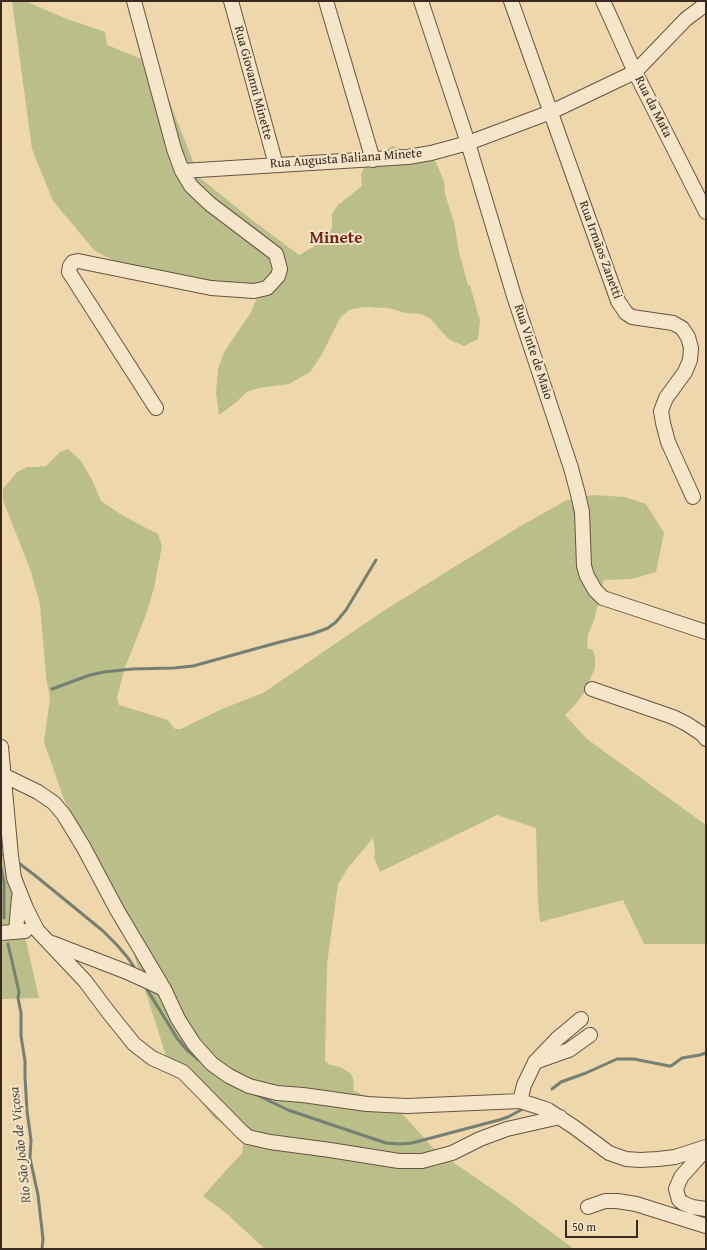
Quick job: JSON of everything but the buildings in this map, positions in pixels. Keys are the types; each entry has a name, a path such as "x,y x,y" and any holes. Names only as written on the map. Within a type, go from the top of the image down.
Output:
{"street":[{"path":"134,1 174,149 182,171 191,186 210,204 276,254 280,269 278,276 267,288 254,291 211,288 78,261 73,262 70,266 69,272 156,408"},
{"name":"Rua Giovanni Minette","path":"230,1 276,165"},
{"path":"326,1 373,160"},
{"name":"Rua Vinte de Maio","path":"421,1 468,142 514,296 578,494 584,534 584,566 590,580 603,598 706,632"},
{"name":"Rua Irmãos Zanetti","path":"511,1 618,301 626,313 632,317 673,323 682,328 688,337 691,348 690,360 686,372 666,398 662,411 663,423 668,442 693,497"},
{"name":"Rua da Mata","path":"603,1 635,72 706,212"},
{"name":"Rua Augusta Baliana Minete","path":"182,171 373,160 416,156 468,142 551,112 635,72 686,19 706,4"},
{"path":"592,689 673,717 687,724 702,734 706,739"},
{"path":"1,747 14,878 37,930 85,981 134,1044 152,1058 183,1072 242,1132 248,1136 263,1141 399,1161 422,1161 452,1153 507,1129 560,1117"},
{"path":"3,775 38,792 54,803 64,815 84,848 117,910 164,989 178,1019 194,1044 212,1064 229,1076 249,1086 277,1093 386,1106 443,1106 520,1101 536,1106 560,1117 610,1153 626,1159 640,1160 675,1157 706,1148"},
{"path":"16,931 20,894"},
{"path":"1,933 37,930"},
{"path":"49,943 127,972 164,989"},
{"path":"520,1101 524,1085 535,1062 557,1039 581,1019"},
{"path":"535,1062 569,1050 590,1035"},
{"path":"706,1148 681,1177 676,1189 679,1200 683,1203 692,1207 706,1208"},
{"path":"588,1206 617,1201 636,1204 706,1226"}],"green space":[{"path":"12,1 25,1 67,19 105,32 107,45 157,65 158,72 199,177 252,220 299,255 315,246 326,236 332,228 332,214 338,205 362,186 361,174 365,166 380,154 392,146 434,158 444,181 445,194 454,222 459,252 480,321 478,339 464,346 450,340 431,319 421,314 406,313 388,308 363,307 349,310 340,318 321,356 310,372 289,384 259,388 247,392 219,415 216,393 218,369 224,352 250,314 262,287 166,277 116,262 95,251 53,201 32,149"},
{"path":"68,449 81,461 92,480 101,501 125,517 158,534 162,546 154,588 147,612 124,670 117,698 119,705 168,720 175,729 181,729 222,709 263,693 385,610 519,527 567,500 592,495 625,497 646,504 664,533 656,572 631,579 604,580 594,620 588,635 587,648 593,650 595,657 595,668 584,693 565,715 587,739 706,825 706,944 644,944 623,900 540,922 536,828 497,815 380,872 374,858 375,853 373,838 348,868 338,884 327,964 325,1061 330,1065 340,1067 350,1073 353,1078 353,1090 363,1095 389,1099 435,1150 504,1197 574,1249 265,1249 226,1213 203,1196 242,1153 245,1129 233,1131 214,1118 167,1059 130,942 64,799 44,742 50,698 46,677 40,604 30,569 3,500 3,489 17,472 27,467 46,466 60,452"},
{"path":"1,770 18,906 39,998 1,999"}],"waterway":[{"path":"52,689 90,675 104,672 193,666 312,634 328,628 336,622 346,610 376,560"},
{"path":"20,864 103,931 117,945 134,967"},
{"name":"Rio São João de Viçosa","path":"1,868 4,883 4,918"},
{"name":"Rio São João de Viçosa","path":"8,944 19,992 18,998 21,1013 21,1036 25,1061 27,1111 31,1140 30,1158 38,1195 43,1239 42,1249"},
{"path":"145,986 177,1038 186,1049 199,1060"},
{"path":"552,1089 561,1082 617,1059 634,1059 671,1066 682,1058 706,1053"},
{"path":"255,1094 288,1110 386,1143 400,1144 412,1143 499,1120 521,1110"}],"district":[{"name":"Minete","path":"336,239"}]}
